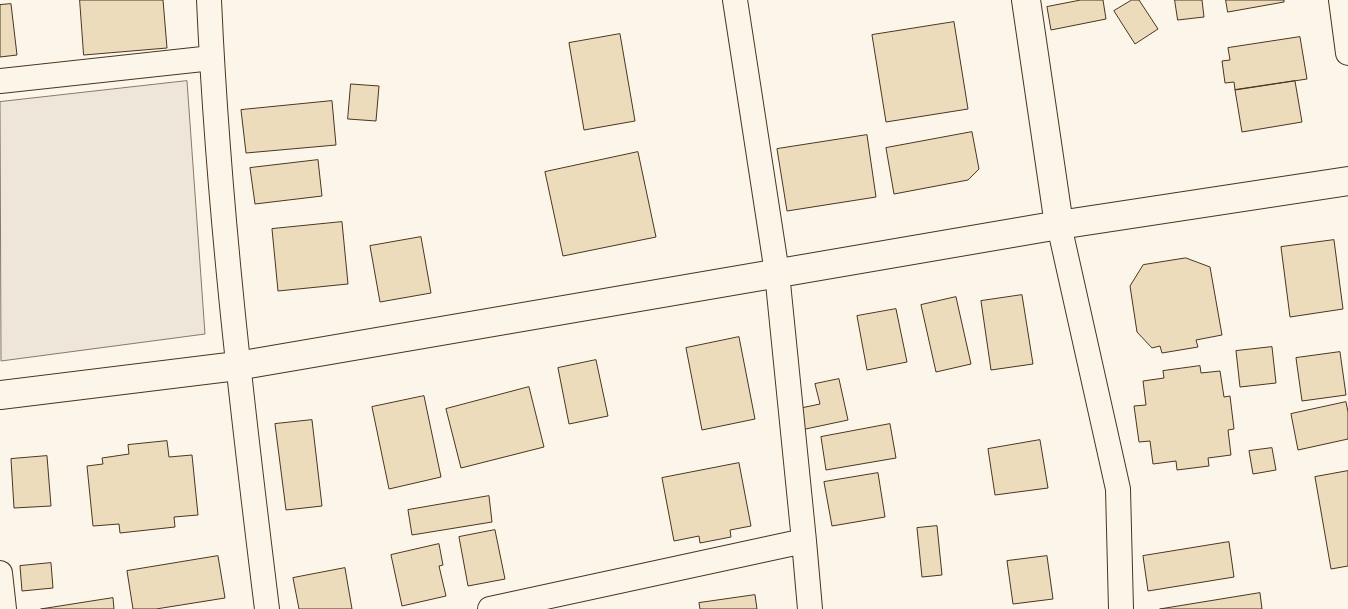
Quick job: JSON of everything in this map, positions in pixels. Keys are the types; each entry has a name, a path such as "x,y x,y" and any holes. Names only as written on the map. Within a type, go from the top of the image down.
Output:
{"street":[{"path":"209,0 237,366 267,609"},
{"path":"735,0 777,273 810,609"},
{"path":"1026,0 1059,224 1118,489 1121,609"},
{"path":"1341,0 1348,53"},
{"path":"0,81 212,58"},
{"path":"0,395 237,366 1059,224 1348,180"},
{"path":"490,609 804,541"},
{"path":"0,573 4,609"}],"shaded area":[{"path":"187,81 205,334 1,361 0,102"}],"building":[{"path":"80,0 163,0 167,48 84,55"},
{"path":"1081,0 1103,0 1106,19 1051,30 1047,7"},
{"path":"1132,0 1139,0 1158,29 1135,44 1114,11"},
{"path":"1175,0 1202,0 1204,17 1178,20"},
{"path":"1226,0 1284,0 1284,2 1228,12"},
{"path":"11,4 17,55 0,57 0,5"},
{"path":"954,22 968,109 886,122 872,35"},
{"path":"620,34 635,121 584,130 569,43"},
{"path":"1300,37 1307,79 1235,90 1234,82 1225,83 1222,61 1230,60 1228,48"},
{"path":"1295,81 1302,122 1242,132 1235,90"},
{"path":"351,84 379,86 376,121 348,119"},
{"path":"332,101 336,145 246,153 241,110"},
{"path":"972,132 979,169 968,180 894,194 886,148"},
{"path":"867,135 876,197 787,211 777,149"},
{"path":"638,152 656,237 563,256 545,172"},
{"path":"318,160 322,196 255,204 250,168"},
{"path":"342,222 348,284 278,291 272,229"},
{"path":"421,237 431,293 380,302 370,246"},
{"path":"1334,240 1343,309 1290,317 1281,247"},
{"path":"1186,258 1210,267 1222,335 1196,340 1198,347 1162,353 1160,346 1152,348 1137,332 1130,286 1143,265"},
{"path":"1022,295 1033,364 991,370 981,301"},
{"path":"956,297 971,364 936,372 921,305"},
{"path":"896,309 907,362 867,370 857,316"},
{"path":"739,337 755,419 702,430 686,348"},
{"path":"1272,347 1276,383 1240,387 1236,351"},
{"path":"1340,352 1346,395 1302,401 1296,358"},
{"path":"596,360 608,416 569,424 558,368"},
{"path":"1200,366 1201,373 1220,371 1224,397 1230,396 1234,429 1228,430 1231,455 1208,458 1209,466 1177,470 1176,461 1153,464 1150,441 1139,442 1134,406 1146,405 1143,381 1164,378 1163,371"},
{"path":"839,379 848,420 801,430 796,409 820,404 815,384"},
{"path":"529,387 544,447 461,468 446,409"},
{"path":"424,396 441,477 389,489 372,407"},
{"path":"1346,402 1348,439 1298,450 1291,414"},
{"path":"312,420 322,506 286,510 275,424"},
{"path":"890,424 896,458 826,470 821,437"},
{"path":"1040,440 1048,488 995,495 988,449"},
{"path":"167,441 169,457 192,455 198,515 174,517 175,527 120,533 119,524 93,526 87,466 103,464 102,458 129,454 128,445"},
{"path":"1272,448 1276,470 1253,474 1249,451"},
{"path":"47,456 51,506 14,508 11,459"},
{"path":"739,463 751,526 730,530 731,537 700,543 699,536 674,541 662,478"},
{"path":"1348,471 1348,566 1331,569 1315,477"},
{"path":"878,473 885,517 832,526 824,482"},
{"path":"489,496 492,522 412,535 408,510"},
{"path":"937,526 942,575 922,577 917,528"},
{"path":"495,530 505,579 468,586 459,537"},
{"path":"1229,542 1234,577 1148,591 1143,556"},
{"path":"439,544 443,565 439,566 446,596 402,606 391,555"},
{"path":"218,556 225,598 156,609 133,609 127,571"},
{"path":"1047,556 1053,599 1013,604 1007,561"},
{"path":"51,563 53,588 22,591 20,566"},
{"path":"345,568 352,609 299,609 293,578"},
{"path":"1260,593 1262,609 1160,609"},
{"path":"755,595 757,609 700,609 699,603"},
{"path":"113,598 114,609 41,609"}]}
